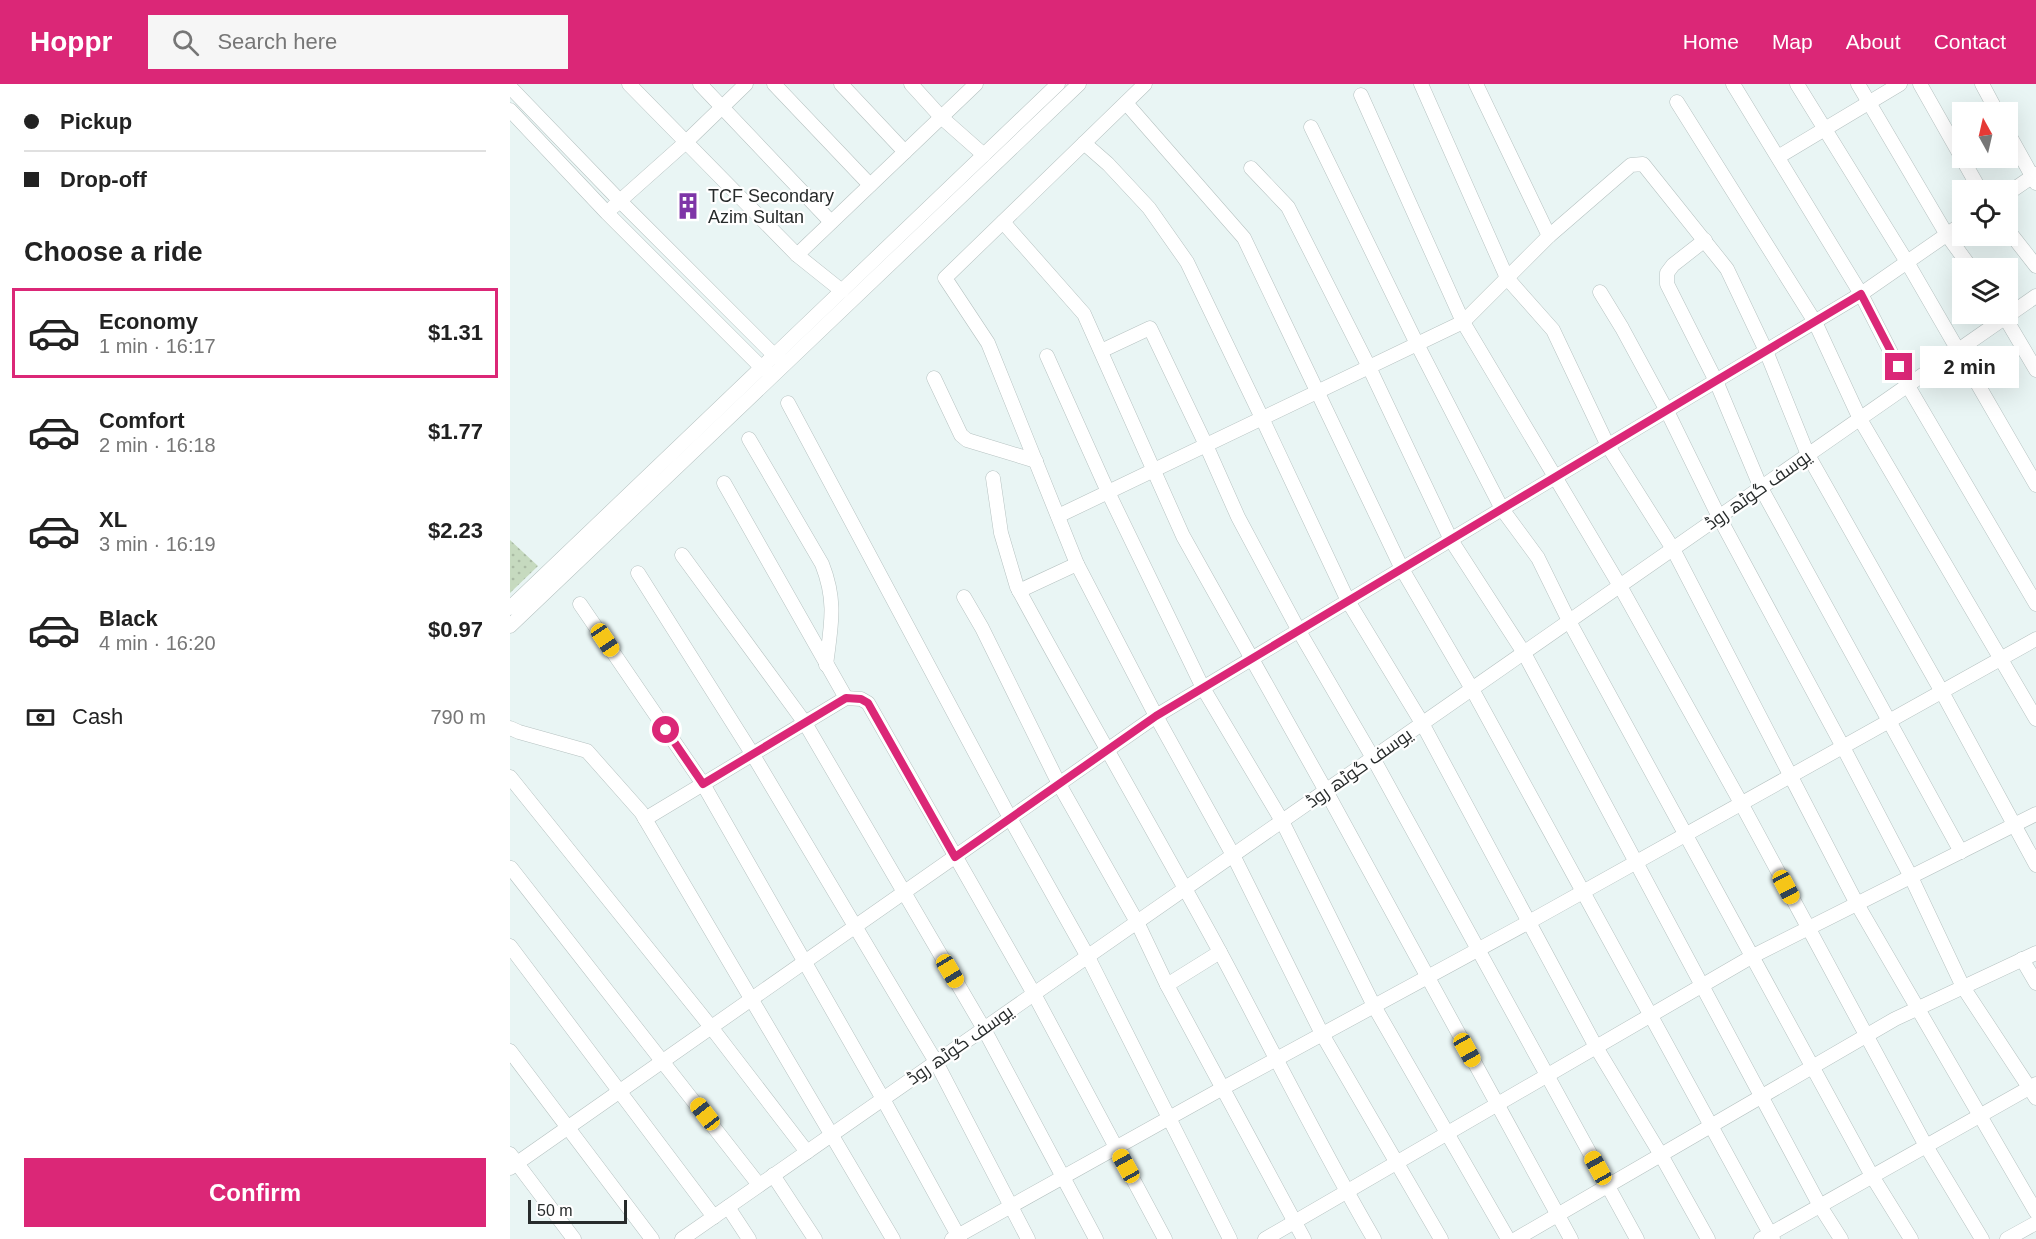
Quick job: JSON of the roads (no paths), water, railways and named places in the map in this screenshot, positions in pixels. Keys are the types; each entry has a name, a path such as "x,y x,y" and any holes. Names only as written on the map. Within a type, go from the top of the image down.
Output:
{"street":[{"path":"629,84 797,255 842,291"},
{"path":"700,84 831,222"},
{"path":"607,213 746,84"},
{"path":"774,84 870,185"},
{"path":"911,84 941,117 984,155"},
{"path":"797,255 976,84"},
{"path":"510,608 1058,84"},
{"path":"510,626 1079,84"},
{"path":"1145,84 945,278 988,343 1077,564 1156,716 1233,855 1322,1034 1441,1239"},
{"path":"1421,84 1506,278 1553,330 1608,446 1673,549 1857,904 2036,1212"},
{"path":"1476,84 1549,236"},
{"path":"1733,84 1861,294 1908,386 2036,604"},
{"path":"1797,84 1907,262 2036,485"},
{"path":"1858,84 1947,235 1964,258"},
{"path":"1778,157 1900,84"},
{"path":"1920,84 1974,180"},
{"path":"1982,84 1992,102"},
{"path":"846,86 905,152"},
{"path":"510,87 619,201 774,355 786,363"},
{"path":"1361,95 1463,322 1620,586 1741,803 1926,1146 1982,1239"},
{"path":"1677,102 1815,322 1860,419 2036,719"},
{"path":"1126,103 1201,186 1244,238 1402,569 1472,689 1712,1126 1768,1237 1980,1116 2034,1090 1963,987 1911,877 1719,517 1622,328 1600,292"},
{"path":"510,110 607,213 761,367 774,375"},
{"path":"1311,128 1416,344 1502,509 1538,558 1569,621 1872,1176 1911,1239"},
{"path":"1084,143 1108,164 1149,208 1187,262 1348,601 1422,723 1596,1047 1708,1239"},
{"path":"2018,150 2034,178 2018,187"},
{"path":"1058,516 1463,322 1549,236 1631,165 1643,164 1727,269 1766,351 1808,455 1942,692 2036,865"},
{"path":"1251,168 1288,207 1369,367 1451,540 1524,653 1820,1206 1841,1239"},
{"path":"1003,222 1084,314 1183,536 1326,791 1571,1239"},
{"path":"574,1239 512,1162 568,1128 1156,716 1861,294 1952,231"},
{"path":"1705,240 1673,265 1667,273 1667,284 1716,381 1761,488 1961,852"},
{"path":"2018,243 2036,266"},
{"name":"یوسف گوٹھ روڈ","path":"2018,307 2036,296"},
{"name":"یوسف گوٹھ روڈ","path":"682,1239 1908,386 1993,324"},
{"path":"2009,324 2036,370"},
{"path":"1101,351 1150,328 1238,517 1637,1239"},
{"path":"1047,356 1108,492 1203,688 1282,821 1374,1006 1508,1239"},
{"path":"934,378 961,435 967,440 1036,461"},
{"path":"788,403 1010,818 1088,957 1230,1239"},
{"path":"749,439 822,564 830,585 832,614 826,665"},
{"path":"993,478 1001,533 1019,591 1220,952 1346,1192 1374,1239"},
{"path":"724,483 846,698"},
{"path":"682,555 805,723 984,1029 1096,1239"},
{"path":"1019,591 1077,564"},
{"path":"638,573 753,754 936,1062 1028,1239"},
{"path":"964,597 982,628 1059,784 1137,922 1167,985 1304,1239"},
{"path":"580,604 703,784 884,1099 957,1238 1223,1088 1529,922 2036,639"},
{"path":"645,819 846,698 861,699 868,703 1034,994 1165,1239"},
{"path":"510,728 587,751 645,819 893,1239"},
{"path":"510,777 711,1027 807,1152"},
{"path":"1265,1239 1753,956 2036,814"},
{"path":"511,868 759,1185"},
{"path":"510,946 714,1217"},
{"path":"1167,985 1220,952"},
{"path":"1516,1239 1866,1036 1917,1009 2036,953"},
{"path":"2022,959 2036,983"},
{"path":"510,1051 652,1239"},
{"path":"774,1175 815,1239"},
{"path":"728,1207 749,1239"},
{"path":"2007,1239 2036,1223"}],"place":[{"name":"TCF Secondary Azim Sultan","path":"688,206"}]}
